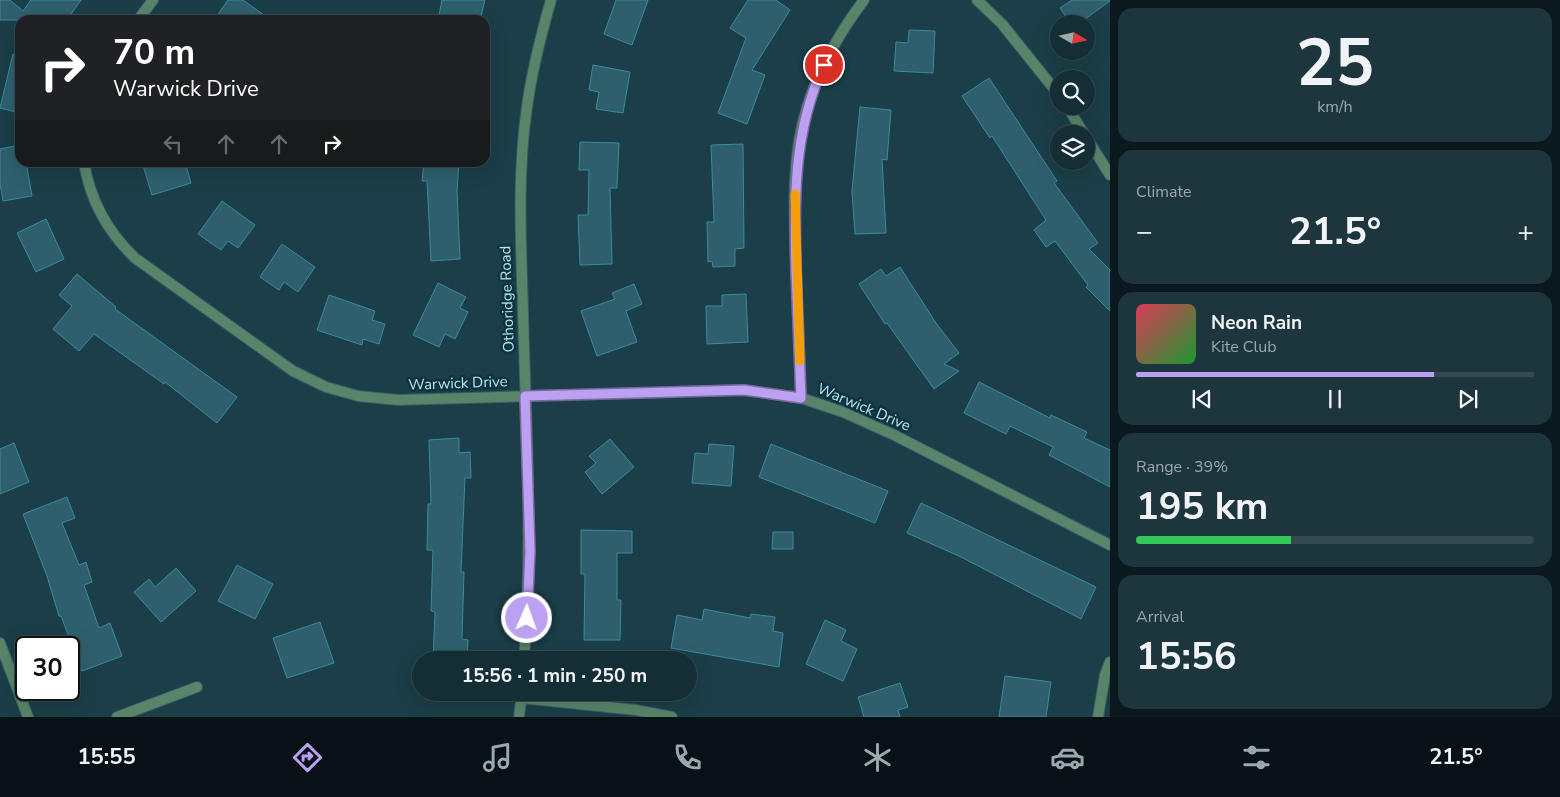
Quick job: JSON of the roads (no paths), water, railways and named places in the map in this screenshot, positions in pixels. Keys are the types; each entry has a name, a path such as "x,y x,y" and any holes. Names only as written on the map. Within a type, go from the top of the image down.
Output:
{"street":[{"path":"142,15 153,0"},
{"name":"Othoridge Road","path":"524,651 530,551 520,230 521,163 526,108 536,53 551,0"},
{"path":"801,398 794,206 799,142 807,108 817,79 830,51 864,0"},
{"path":"977,0 1002,24 1050,84"},
{"path":"1095,151 1110,175"},
{"name":"Warwick Drive","path":"85,167 90,190 100,214 116,240 135,258 292,371 326,387 358,396 398,400 744,390 801,398 843,412 894,435 1110,546"},
{"path":"0,643 28,717"},
{"path":"1098,717 1105,675 1110,662"},
{"path":"117,717 197,687"},
{"path":"519,717 521,701"},
{"path":"568,701 672,717"}]}
